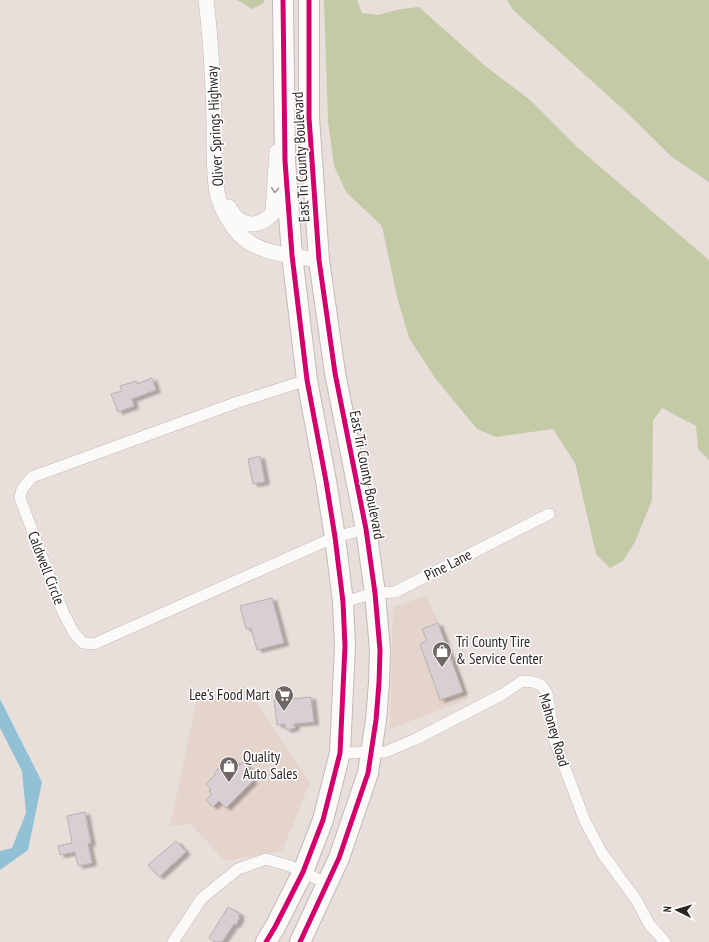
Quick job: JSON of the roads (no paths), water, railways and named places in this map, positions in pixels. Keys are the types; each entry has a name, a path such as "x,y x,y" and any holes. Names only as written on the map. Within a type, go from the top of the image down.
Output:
{"highway":[{"name":"East Tri County Boulevard","path":"266,942 303,872 322,820 340,753 345,646 343,602 335,537 307,380 292,255 285,161 283,0"},
{"name":"East Tri County Boulevard","path":"300,942 339,858 368,773 372,752 379,683 380,650 375,593 366,529 335,373 319,260 309,118 308,0"}],"main road":[{"name":"Oliver Springs Highway","path":"206,0 213,80 215,156 218,197 226,217 240,235 255,245 272,251 319,260"},
{"path":"215,156 226,202 230,210 236,217 246,224 258,224 265,221 273,213 284,68"}],"street":[{"name":"Caldwell Circle","path":"307,380 238,402 32,477 22,489 20,498 63,612 74,633 83,643 94,644 335,537 366,529"},
{"name":"Pine Lane","path":"343,602 375,593 395,592 549,514"},
{"name":"Mahoney Road","path":"340,753 385,752 416,739 503,694 522,681 533,682 541,686 547,693 555,742 585,821 602,852 637,902 649,924 665,942"},
{"path":"173,942 202,898 238,869 266,859 290,866 328,884"}],"water":[{"path":"0,699 42,782 28,850 0,870 0,851 12,848 26,813 22,771 0,728"}],"place":[{"name":"Tri County Tire & Service Center","path":"442,668"},
{"name":"Lee's Food Mart","path":"284,712"},
{"name":"Quality Auto Sales","path":"229,783"}]}
